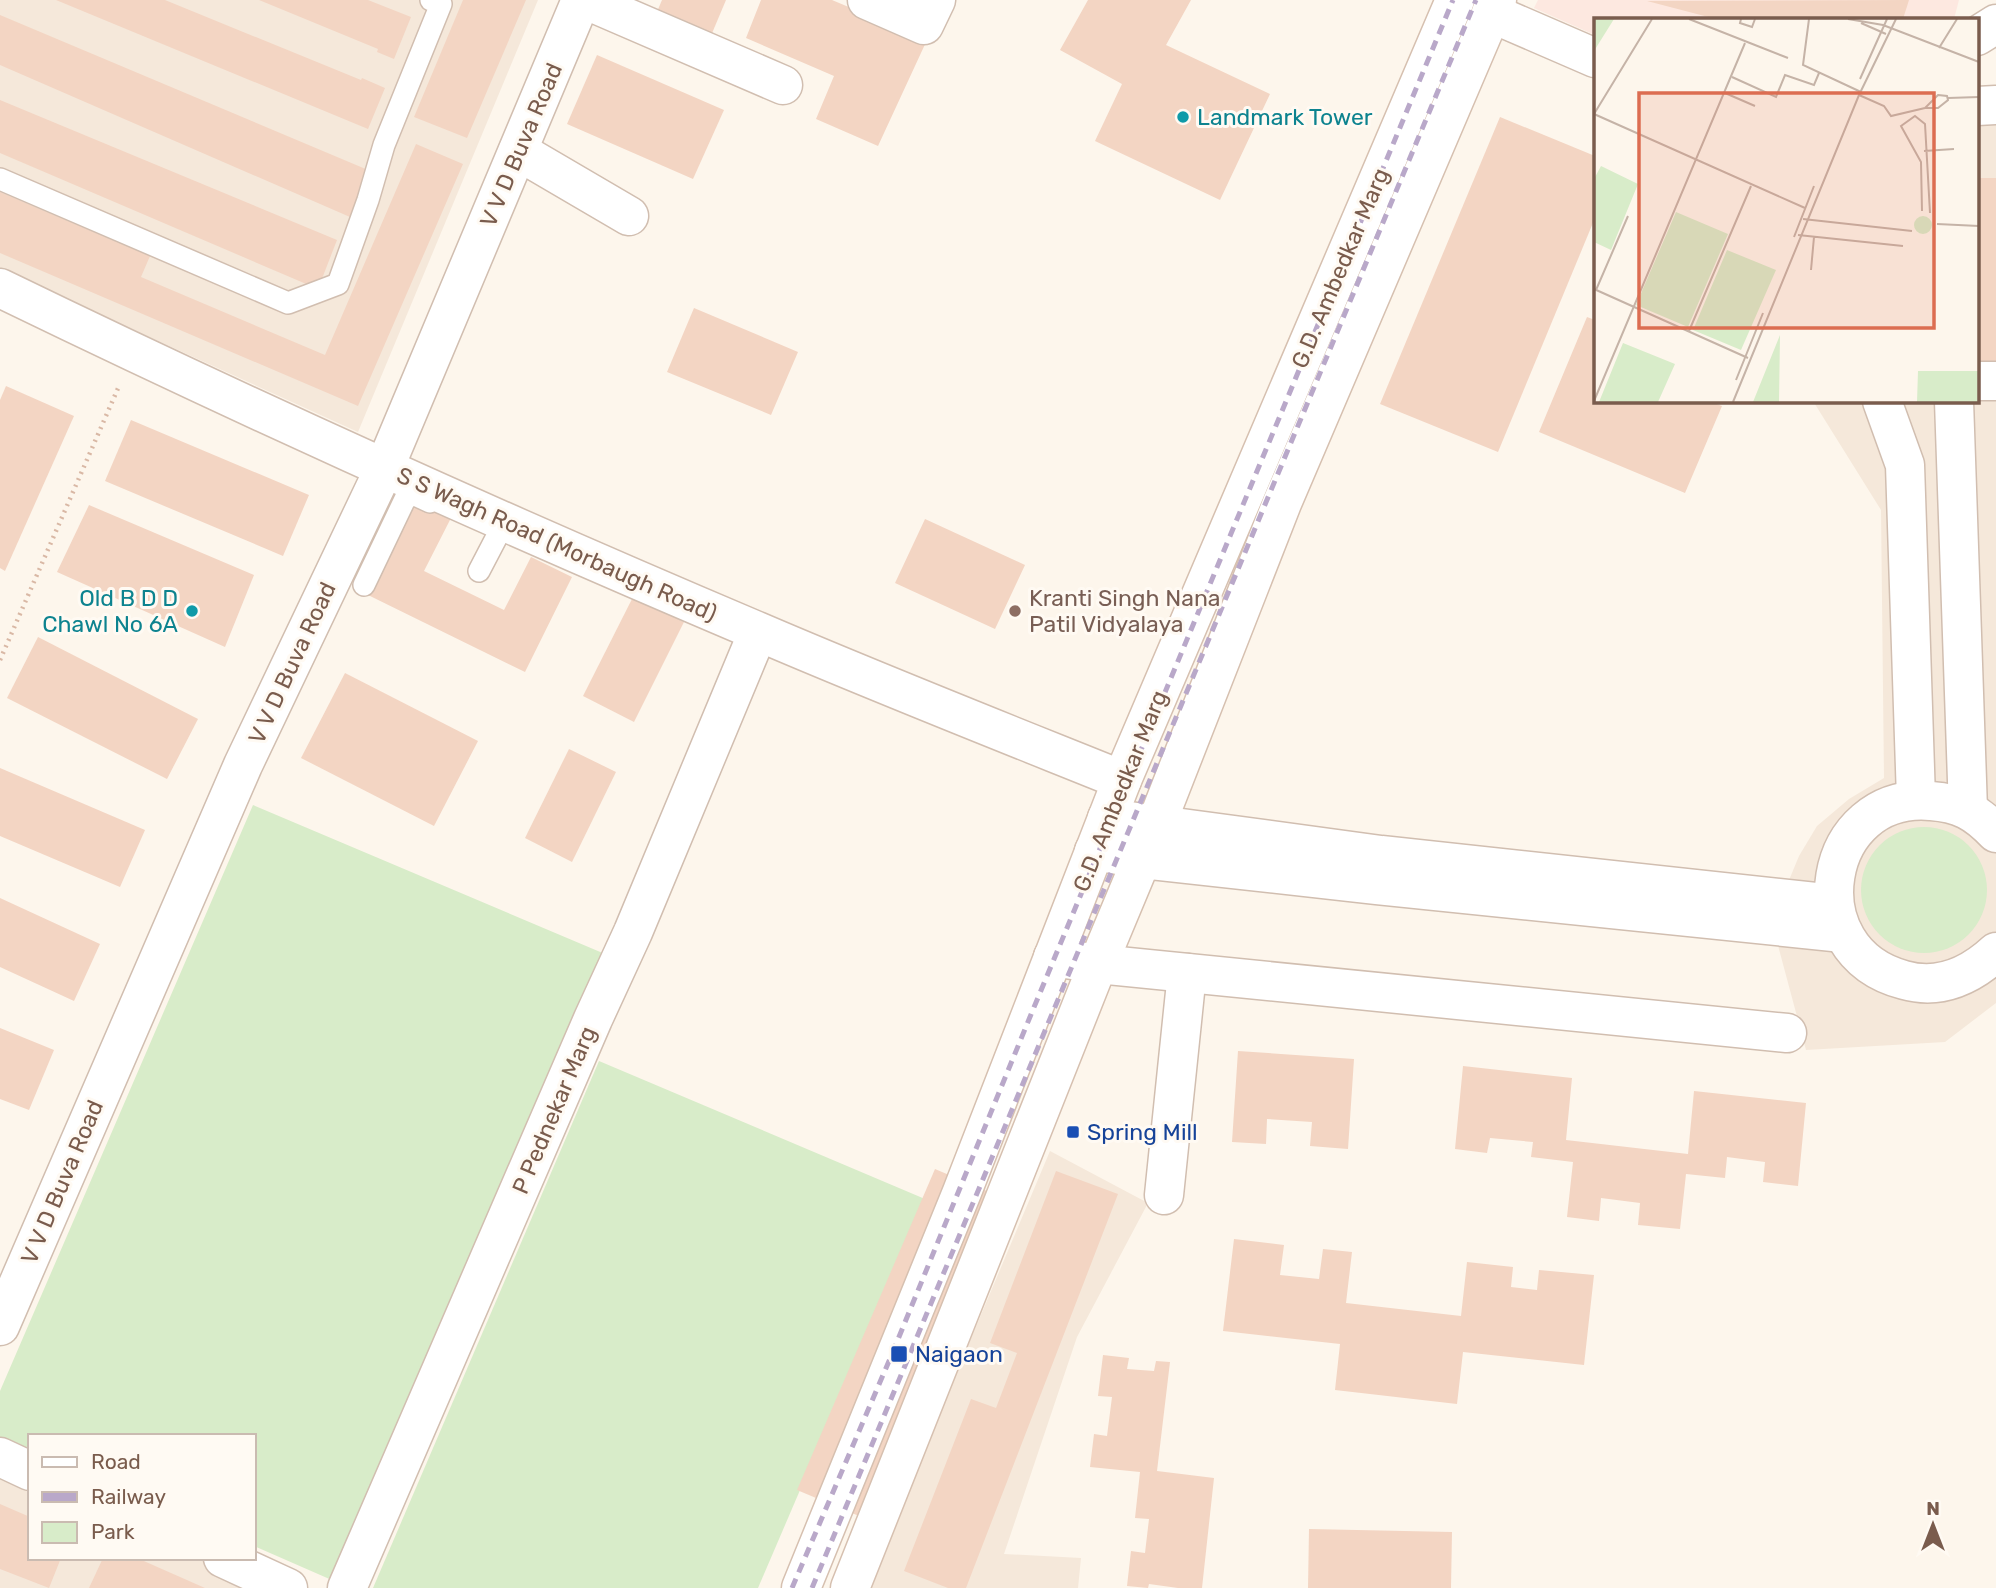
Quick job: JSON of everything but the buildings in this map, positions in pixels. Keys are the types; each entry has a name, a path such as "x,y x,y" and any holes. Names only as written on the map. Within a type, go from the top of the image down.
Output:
{"street":[{"path":"584,0 783,85"},
{"name":"V V D Buva Road","path":"0,1326 243,765 384,469 584,0"},
{"path":"867,0 924,26 936,0"},
{"name":"G.D. Ambedkar Marg","path":"804,1579 962,1192 1122,780 1455,0"},
{"path":"1494,7 1594,57"},
{"name":"G.D. Ambedkar Marg","path":"850,1587 1282,503 1494,7"},
{"path":"1979,35 1996,24"},
{"path":"518,151 629,216"},
{"name":"S S Wagh Road (Morbaugh Road)","path":"0,288 502,527 1122,780"},
{"path":"1954,402 1959,545 1982,822"},
{"path":"1892,404 1905,465 1916,799"},
{"path":"1246,490 1282,503"},
{"path":"1907,545 1959,545"},
{"name":"P Pednekar Marg","path":"347,1588 633,932 758,632"},
{"path":"1982,822 1953,803 1916,799 1890,806 1863,823 1843,848 1833,879 1839,919 1863,961 1888,976 1917,984 1946,982 1973,972 1996,952"},
{"path":"1101,834 1149,842 1381,855 1839,919"},
{"path":"1053,957 1098,964 1787,1033"},
{"path":"1164,1195 1187,973"},
{"path":"0,1457 28,1470"},
{"path":"227,1560 288,1588"},
{"path":"804,1579 850,1587"}],"lane":[{"path":"0,178 288,303 338,284 384,145 438,1"},
{"path":"364,585 409,495 502,527 575,564"},
{"path":"479,571 502,527"}],"path":[{"path":"0,660 134,353"}],"shaded area":[{"path":"0,0 538,0 358,432 0,269"},
{"path":"1538,0 1959,0 1954,18 1594,18 1594,35 1534,8"},
{"path":"1996,91 1996,1003 1945,1042 1806,1050 1765,897 1787,885 1799,856 1817,826 1849,799 1884,778 1881,510 1814,402 1979,402 1979,93"},
{"path":"1050,1151 1148,1203 1077,1337 1004,1554 1081,1558 1078,1588 866,1588"},
{"path":"0,1470 28,1482 28,1560 201,1560 264,1588 0,1588"}],"green space":[{"path":"253,805 605,954 334,1581 256,1547 256,1434 28,1434 28,1449 0,1438 0,1391"},
{"path":"1924,827 1948,832 1968,846 1982,866 1987,890 1982,914 1968,934 1948,948 1924,953 1900,948 1880,934 1866,914 1861,890 1866,866 1880,846 1900,832"},
{"path":"599,1061 925,1199 758,1588 373,1588"}],"railway":[{"path":"792,1588 892,1354 1453,0"},
{"path":"812,1588 1476,0"}],"place":[{"name":"Landmark Tower","path":"1183,117"},
{"name":"Old B D D Chawl No 6A","path":"192,611"},
{"name":"Kranti Singh Nana Patil Vidyalaya","path":"1015,611"},
{"name":"Spring Mill","path":"1073,1132"},
{"name":"Naigaon","path":"899,1354"}]}
